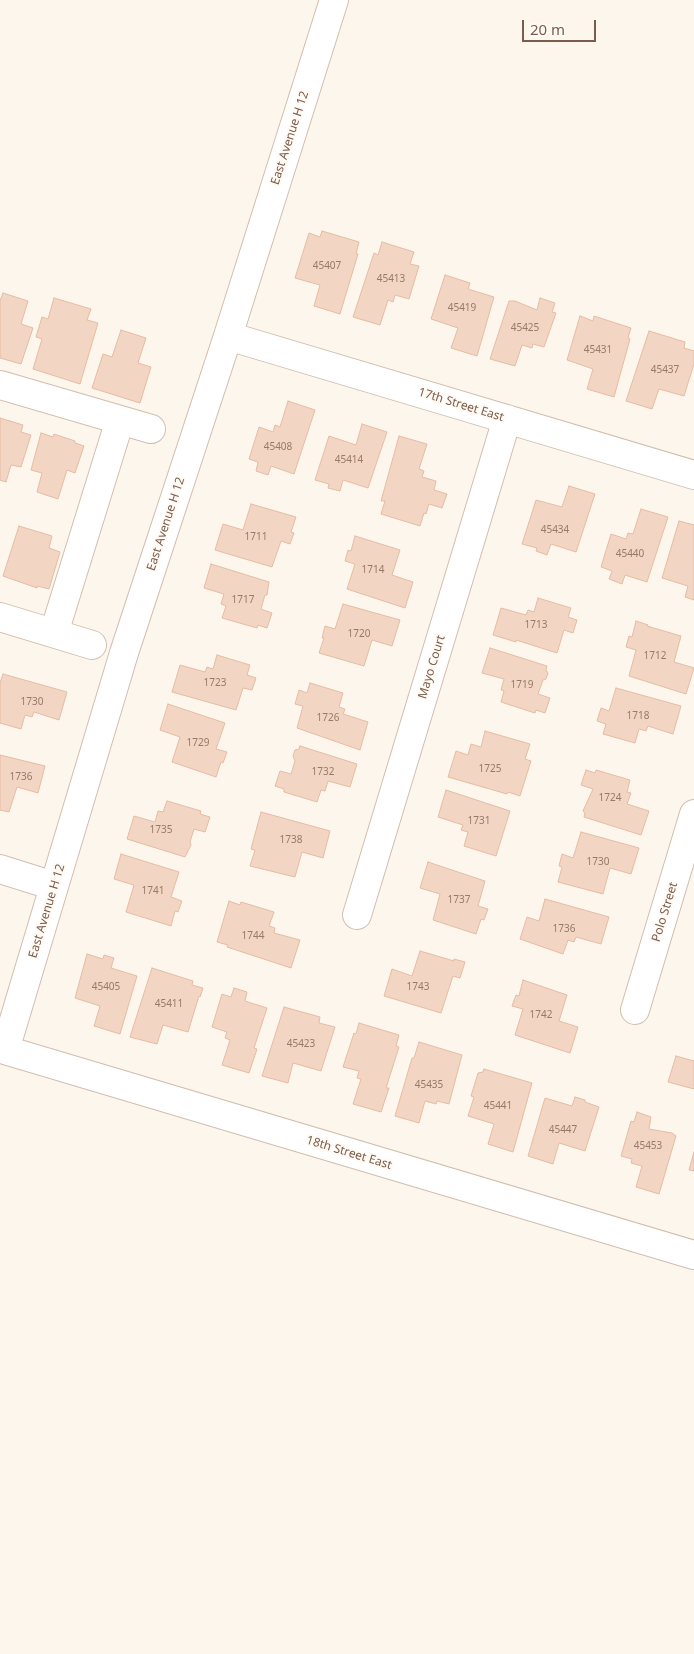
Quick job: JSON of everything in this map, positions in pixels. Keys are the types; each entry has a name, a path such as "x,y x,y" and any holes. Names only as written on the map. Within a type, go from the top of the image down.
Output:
{"street":[{"name":"East Avenue H 12","path":"4,1050 124,653 228,336 334,0"},
{"name":"17th Street East","path":"228,336 694,475"},
{"path":"0,385 151,429"},
{"name":"Mayo Court","path":"356,915 507,419"},
{"path":"54,633 120,420"},
{"path":"0,617 92,645"},
{"name":"Polo Street","path":"635,1010 694,814"},
{"path":"0,870 54,886"},
{"name":"18th Street East","path":"4,1050 694,1255"}],"building":[{"path":"322,231 359,242 356,254 358,254 340,314 314,306 320,285 295,278 309,233 320,237"},
{"path":"382,242 414,252 410,264 419,266 409,299 395,295 393,302 388,300 380,325 353,317 374,253 378,255"},
{"path":"445,275 470,283 468,289 494,297 477,356 451,348 458,328 431,319"},
{"path":"3,293 28,301 21,324 33,328 21,364 0,358 0,301"},
{"path":"54,298 91,309 87,320 98,323 80,384 33,369 42,339 36,337 42,317 48,319"},
{"path":"540,298 555,303 552,312 556,313 544,347 533,344 532,348 522,345 515,366 490,359 509,301 515,301 537,310"},
{"path":"580,316 593,321 594,316 631,328 628,338 630,339 614,397 587,389 593,369 567,360"},
{"path":"121,330 146,338 138,363 151,367 140,403 92,388 103,354 112,357"},
{"path":"649,331 685,342 684,348 694,351 694,364 684,396 659,389 652,409 626,401"},
{"path":"288,401 315,410 294,474 271,466 268,475 256,471 258,462 249,459 259,427 273,432 275,425 280,427"},
{"path":"0,418 23,425 21,432 31,435 21,467 11,465 6,482 0,480"},
{"path":"362,424 387,432 368,488 343,480 340,491 328,488 329,484 315,480 329,436 356,445"},
{"path":"41,433 53,437 54,434 84,446 75,473 67,470 58,499 37,492 42,473 31,470"},
{"path":"399,436 427,444 419,469 424,471 422,477 436,481 434,490 447,494 442,508 429,504 420,526 381,514 385,501 381,501"},
{"path":"569,486 595,494 576,552 551,544 547,555 536,551 537,548 522,544 536,500 562,507"},
{"path":"251,504 296,517 291,532 294,533 290,544 281,541 272,567 215,550 223,524 243,530"},
{"path":"641,509 668,517 647,582 625,575 622,584 609,579 612,571 601,567 611,534 626,539 628,533 633,534"},
{"path":"679,521 694,525 694,600 685,597 688,586 662,578"},
{"path":"19,526 52,536 49,548 60,552 49,589 37,586 37,588 3,576"},
{"path":"355,536 400,550 392,575 413,582 405,608 347,589 355,564 345,561 348,550 351,551"},
{"path":"211,564 269,582 267,595 265,595 261,609 272,613 267,628 258,625 257,628 222,618 226,606 221,604 224,594 204,588"},
{"path":"538,598 571,608 568,617 577,620 573,633 564,630 557,653 493,635 501,608 526,615 528,610 534,612"},
{"path":"343,604 400,620 392,646 372,640 364,666 319,653 324,638 322,638 325,626 335,629"},
{"path":"636,621 681,636 674,662 694,668 686,694 629,676 636,650 626,647 629,636 632,637"},
{"path":"490,648 547,666 546,670 548,673 546,679 543,680 538,694 550,698 545,713 536,710 535,713 501,702 504,691 501,690 504,679 482,673"},
{"path":"217,655 250,665 247,675 256,678 252,690 243,688 236,710 172,692 180,665 205,672 207,667 213,669"},
{"path":"3,674 67,692 59,720 34,712 32,717 25,715 21,729 0,723 0,683"},
{"path":"310,683 343,693 339,707 345,709 343,714 368,722 360,750 297,728 303,706 295,704 299,690 307,693"},
{"path":"616,688 681,706 673,734 648,726 646,731 639,729 635,743 603,734 606,724 597,721 601,708 609,711"},
{"path":"168,704 225,723 216,749 227,752 216,777 172,762 180,737 160,730"},
{"path":"485,731 530,744 525,759 531,761 520,796 448,777 456,751 468,755 471,744 481,747"},
{"path":"300,746 357,764 350,787 328,781 325,791 321,790 317,802 284,792 284,789 275,786 280,771 291,774 295,761 293,756 295,750 299,749"},
{"path":"0,755 45,766 38,793 17,787 9,812 0,810"},
{"path":"586,770 595,773 596,770 630,780 627,792 631,793 627,804 649,811 641,835 584,817 585,813 583,811 593,789 581,785"},
{"path":"446,790 510,811 496,856 464,846 468,832 461,830 463,825 438,817"},
{"path":"167,801 201,811 200,814 210,817 205,832 194,829 190,842 191,845 185,857 127,839 134,816 155,822 158,811 163,812"},
{"path":"261,812 330,831 323,858 302,852 295,877 250,866 255,850 251,849"},
{"path":"581,832 639,848 631,874 610,868 603,894 558,882 562,867 559,866 562,854 573,858"},
{"path":"121,854 179,872 171,897 182,901 178,912 175,911 171,926 126,912 134,885 114,879"},
{"path":"428,862 485,881 478,906 488,909 484,920 481,919 476,934 433,920 440,894 420,888"},
{"path":"545,899 609,917 601,944 576,937 574,942 568,940 563,954 520,939 527,917 539,921"},
{"path":"229,901 240,905 241,902 274,912 269,926 275,928 274,933 300,940 291,968 217,942"},
{"path":"420,951 454,961 454,959 465,962 460,978 453,976 441,1013 384,996 392,969 412,976"},
{"path":"87,954 103,959 104,955 114,958 111,968 137,976 120,1034 94,1026 100,1006 75,998"},
{"path":"152,968 193,981 192,985 203,988 188,1032 163,1025 157,1044 130,1037"},
{"path":"523,980 567,995 559,1021 578,1027 570,1053 515,1035 523,1009 512,1006 516,995 519,996"},
{"path":"234,988 247,992 245,1001 267,1008 254,1048 257,1049 249,1073 222,1065 230,1040 225,1038 227,1032 212,1027 222,994 231,997"},
{"path":"284,1007 320,1017 319,1023 335,1027 321,1071 293,1063 288,1083 262,1076"},
{"path":"359,1023 399,1035 396,1046 399,1047 386,1088 389,1088 381,1112 353,1104 361,1079 357,1078 359,1071 343,1067"},
{"path":"419,1042 462,1055 449,1104 437,1101 436,1104 425,1101 419,1123 395,1116 412,1058 414,1058"},
{"path":"676,1056 694,1061 694,1089 668,1082"},
{"path":"484,1069 532,1083 513,1152 488,1144 494,1124 468,1116 474,1097 471,1096 478,1073 483,1072"},
{"path":"575,1097 599,1107 585,1151 559,1143 553,1164 528,1156 545,1098 572,1106"},
{"path":"637,1112 651,1117 649,1129 672,1133 676,1136 659,1194 636,1187 642,1166 631,1163 632,1159 621,1156 631,1121 634,1122"},
{"path":"694,1152 694,1171 689,1170"}]}
